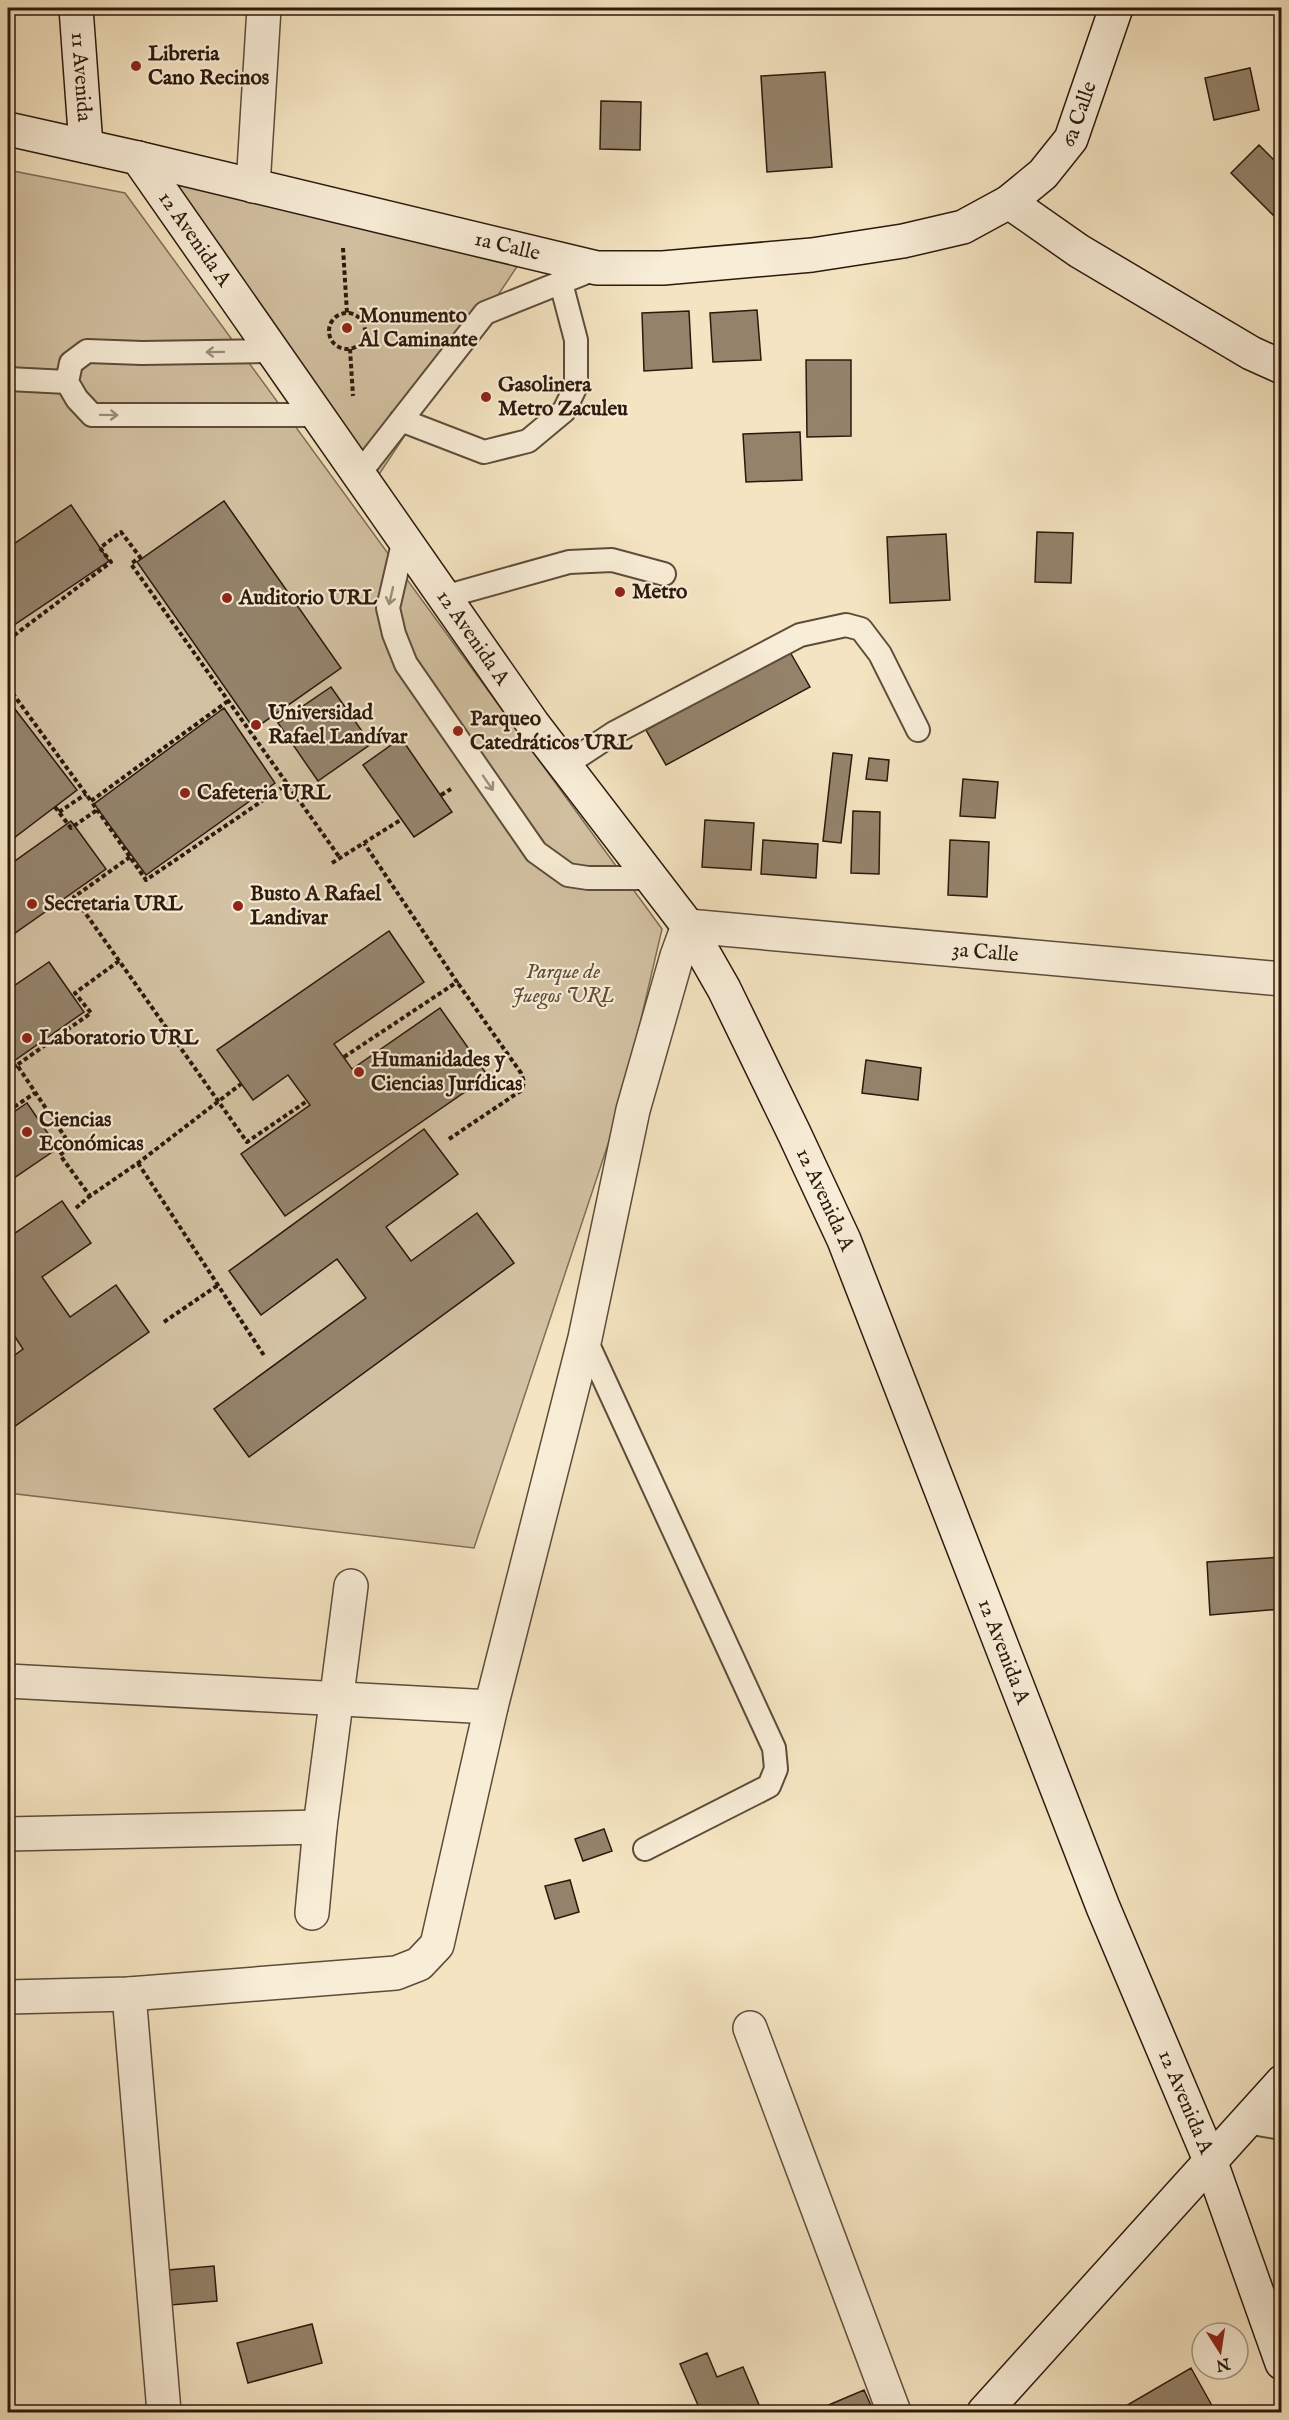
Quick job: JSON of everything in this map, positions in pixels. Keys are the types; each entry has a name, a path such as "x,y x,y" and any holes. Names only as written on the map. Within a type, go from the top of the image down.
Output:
{"street":[{"name":"11 Avenida","path":"76,8 86,146"},
{"path":"253,186 264,8"},
{"name":"6a Calle","path":"1009,202 1043,174 1071,139 1116,8"},
{"name":"1a Calle","path":"8,129 597,268 663,268 813,255 903,242 963,226 1009,202"},
{"name":"12 Avenida A","path":"138,158 564,766 688,926 724,989 795,1133 844,1240 1103,1907 1210,2160 1281,2363"},
{"path":"1009,202 1079,251 1251,353 1281,367"},
{"path":"8,1997 129,1994 396,1973 419,1964 437,1945 491,1707 585,1338 633,1110 677,956 688,926"},
{"name":"3a Calle","path":"688,926 1281,980"},
{"path":"312,1913 320,1827 351,1586"},
{"path":"8,1682 336,1697 491,1707"},
{"path":"8,1834 320,1827"},
{"path":"129,1994 164,2412"},
{"path":"750,2028 894,2412"},
{"path":"984,2412 1281,2082"}],"lane":[{"path":"359,474 485,314 597,268"},
{"path":"401,420 484,452 528,441 564,411 576,386 576,340 561,283"},
{"path":"273,351 142,353 87,351 71,363 67,382 77,399 92,415 317,415"},
{"path":"8,379 67,382"},
{"path":"404,539 388,608 394,634 406,664 536,852 568,875 588,878 652,878"},
{"path":"444,597 570,562 612,560 664,574"},
{"path":"564,766 614,733 800,635 846,625 861,629 880,654 918,730"},
{"path":"585,1338 774,1748 776,1769 769,1786 645,1849"},
{"path":"1245,2122 1281,2128"}],"path":[{"path":"343,243 347,313"},
{"path":"347,313 361,319 365,335 358,345 341,349 331,340 329,328 334,318 347,313"},
{"path":"8,640 111,562 100,548 121,532 140,557 131,564 340,858"},
{"path":"8,687 146,880 287,784"},
{"path":"91,801 228,701"},
{"path":"59,812 86,794"},
{"path":"55,807 71,828 97,810"},
{"path":"332,864 402,819"},
{"path":"363,843 521,1073 524,1082 522,1090 449,1139"},
{"path":"130,857 74,897 247,1142 307,1101"},
{"path":"8,1071 91,1013 75,993 119,961"},
{"path":"344,1057 457,982"},
{"path":"16,1065 71,1146 60,1155 90,1196"},
{"path":"76,1208 242,1084"},
{"path":"8,1111 35,1093"},
{"path":"138,1163 265,1357"},
{"path":"164,1322 218,1285"}],"green space":[{"name":"Universidad Rafael Landívar","path":"8,170 125,193 662,929 621,1105 474,1548 8,1493"},
{"path":"160,173 518,265 372,485"}],"building":[{"path":"1250,68 1259,110 1214,120 1205,78"},
{"path":"825,72 832,167 767,172 761,76"},
{"path":"601,101 641,102 640,150 600,149"},
{"path":"1259,145 1282,168 1282,224 1231,173"},
{"path":"757,310 761,360 713,362 710,313"},
{"path":"689,311 692,368 644,371 642,313"},
{"path":"806,360 851,360 851,436 807,437"},
{"path":"800,432 802,480 746,482 743,434"},
{"name":"Auditorio URL","path":"224,501 341,668 254,729 137,562"},
{"path":"71,505 109,561 8,629 8,548"},
{"path":"1037,532 1073,533 1071,583 1035,582"},
{"path":"946,534 950,600 890,603 887,537"},
{"path":"790,652 810,687 666,765 646,730"},
{"path":"331,687 371,744 318,781 278,723"},
{"path":"8,700 77,790 10,841 8,838"},
{"name":"Cafeteria URL","path":"224,708 275,783 146,875 94,804"},
{"path":"401,738 452,812 414,837 363,765"},
{"path":"833,753 852,755 841,843 823,841"},
{"path":"869,758 889,760 887,781 866,779"},
{"path":"963,779 998,782 995,818 960,816"},
{"path":"853,811 880,812 879,874 851,873"},
{"path":"705,820 754,823 751,870 702,867"},
{"name":"Secretaria URL","path":"71,821 106,869 8,938 8,866"},
{"path":"763,840 818,844 816,878 761,874"},
{"path":"950,840 989,842 987,897 948,895"},
{"name":"Humanidades y Ciencias Jurídicas","path":"389,931 424,982 334,1044 352,1069 440,1008 488,1076 285,1216 241,1154 310,1105 288,1075 253,1100 217,1050"},
{"name":"Laboratorio URL","path":"49,962 84,1012 8,1065 8,990"},
{"path":"866,1060 921,1068 918,1100 862,1093"},
{"name":"Ciencias Económicas","path":"27,1103 58,1148 8,1182 8,1116"},
{"path":"424,1129 458,1174 386,1227 411,1261 477,1213 514,1263 249,1457 214,1409 366,1298 337,1259 261,1315 229,1271"},
{"path":"62,1201 91,1243 42,1277 70,1317 116,1285 149,1332 8,1431 8,1360 23,1349 8,1326 8,1238"},
{"path":"1282,1557 1282,1609 1210,1615 1207,1562"},
{"path":"604,1829 612,1851 583,1861 575,1839"},
{"path":"570,1880 579,1912 555,1919 545,1886"},
{"path":"214,2266 217,2301 171,2305 168,2270"},
{"path":"312,2324 322,2363 248,2383 237,2343"},
{"path":"707,2353 717,2377 743,2367 762,2412 701,2412 680,2364"},
{"path":"1190,2369 1190,2381 1198,2381 1215,2411 1127,2412 1124,2407"},
{"path":"864,2390 874,2412 818,2412 817,2410"}],"place":[{"name":"Libreria Cano Recinos","path":"136,66"},
{"name":"Monumento Al Caminante","path":"347,328"},
{"name":"Gasolinera Metro Zaculeu","path":"486,397"},
{"name":"Metro","path":"620,592"},
{"name":"Auditorio URL","path":"227,598"},
{"name":"Universidad Rafael Landívar","path":"256,725"},
{"name":"Parqueo Catedráticos URL","path":"458,731"},
{"name":"Cafeteria URL","path":"185,793"},
{"name":"Secretaria URL","path":"32,904"},
{"name":"Busto A Rafael Landivar","path":"238,906"},
{"name":"Laboratorio URL","path":"27,1038"},
{"name":"Humanidades y Ciencias Jurídicas","path":"359,1072"},
{"name":"Ciencias Económicas","path":"27,1132"}],"park label":[{"name":"Parque de Juegos URL","path":"563,984"}]}
